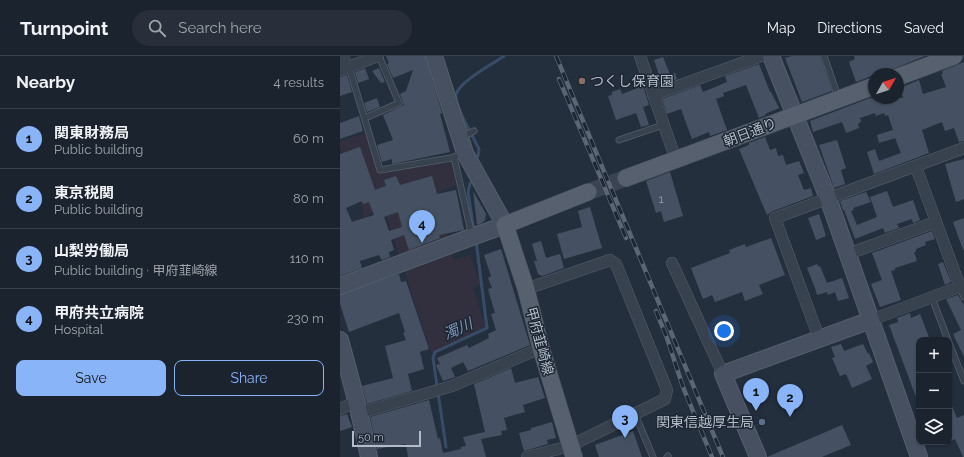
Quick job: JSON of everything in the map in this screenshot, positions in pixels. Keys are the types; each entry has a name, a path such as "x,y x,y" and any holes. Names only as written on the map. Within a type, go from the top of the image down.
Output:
{"main road":[{"path":"904,75 954,56"},
{"name":"朝日通り","path":"626,178 868,88"},
{"path":"505,225 588,192"},
{"name":"甲府韮崎線","path":"505,225 526,289 541,348 572,451"}],"street":[{"path":"343,56 345,68 379,56"},
{"path":"340,286 505,225 461,146 434,56"},
{"path":"640,56 676,160"},
{"path":"653,96 761,56"},
{"path":"771,56 828,198 919,457"},
{"path":"819,338 775,218 964,148"},
{"path":"723,374 932,298 962,290 916,167"},
{"path":"848,254 936,222"},
{"path":"526,289 610,260 616,264 667,390 665,400 635,414 572,451 527,457"},
{"path":"672,263 723,374 758,457"},
{"path":"340,340 369,457"},
{"path":"340,409 358,408 452,386 541,348"}],"lane":[{"path":"365,118 399,103 379,56"},
{"path":"824,56 839,100"},
{"path":"345,68 365,118 380,170 461,146 474,131"},
{"path":"619,140 663,124"},
{"path":"461,146 472,237"},
{"path":"932,298 947,337"},
{"path":"952,351 964,381"},
{"path":"635,414 653,457"}],"shaded area":[{"path":"369,132 380,170 451,158 456,185 439,192 449,245 454,260 470,255 481,284 473,288 486,328 435,352 431,352 384,208 367,215 375,241 340,225 364,217 364,211 356,190 340,170 347,167 340,146 340,141"}],"building":[{"path":"386,56 425,56 442,113 440,114 450,152 392,164 392,159 382,162 377,145 393,140 383,115 404,105 400,94 406,91 413,70 393,78 387,64 389,63"},
{"path":"792,56 820,56 832,91 802,102 785,58"},
{"path":"854,56 925,56 896,68 868,68 868,77 856,82 849,62 855,59"},
{"path":"663,57 670,74 675,73 677,79 658,86 655,79 660,78 654,60"},
{"path":"964,62 964,141 959,142 954,128 945,131 942,122 922,130 929,153 874,174 867,152 875,149 879,161 901,153 895,138 879,143 877,135 893,130 888,115 885,116 884,113 876,116 875,113 860,118 861,122 858,124 859,128 846,133 842,122 813,132 810,121 868,99 868,104 904,104 904,86 919,80 923,94 946,87 941,74 943,74 942,71"},
{"path":"759,64 770,92 779,108 759,118 746,85 723,93 724,96 716,99 727,130 710,136 709,132 692,139 681,109 667,114 662,99 700,85 703,92 727,82 725,76"},
{"path":"365,68 369,79 358,83 355,72"},
{"path":"379,68 385,82 381,83 372,71"},
{"path":"347,75 352,92 340,96 340,77"},
{"path":"643,86 649,105 643,107 649,125 641,127 636,113 616,120 608,96 612,95 612,92 620,89 622,94"},
{"path":"377,98 380,107 367,112 364,103"},
{"path":"359,116 363,131 340,139 340,123"},
{"path":"765,137 770,150 776,148 778,156 783,155 786,165 799,161 804,173 798,175 804,190 811,188 813,196 773,211 767,215 739,149 749,145 749,143"},
{"path":"837,140 846,168 841,170 845,184 834,188 819,145"},
{"path":"360,147 375,190 386,186 384,180 396,176 400,185 432,176 437,194 456,190 464,230 439,235 440,238 409,250 404,235 391,240 394,250 389,252 390,257 382,260 379,255 360,261 362,268 340,276 340,154","holes":["362,201 363,204 369,202 374,215 352,222 346,208","398,212 402,227 389,231 384,217"]},
{"path":"964,159 964,199 956,202 945,164"},
{"path":"670,172 683,216 664,222 661,211 656,213 646,181"},
{"path":"473,191 486,214 485,220 477,225"},
{"path":"887,191 893,207 913,200 920,220 913,223 912,219 897,224 899,228 885,233 883,228 855,239 840,201 866,192 871,202 853,208 854,210 851,211 857,225 877,217 870,197"},
{"path":"590,207 602,248 564,259 557,234 582,227 578,211"},
{"path":"819,214 826,236 816,240 808,218"},
{"path":"964,218 964,250 963,250 953,222"},
{"path":"932,231 935,239 925,242 926,245 916,249 916,252 914,252 917,261 895,268 895,270 891,271 901,300 880,307 871,284 882,280 872,253"},
{"path":"771,238 785,275 759,285 763,294 745,301 742,292 715,302 712,295 703,299 691,268 730,253 729,250 745,244 746,247"},
{"path":"541,241 546,258 560,254 564,268 542,276 538,274 534,261 537,261 532,244"},
{"path":"501,249 530,345 468,371 463,362 451,368 455,377 443,381 436,365 440,364 437,358 467,345 469,348 489,338 488,334 496,330 491,314 495,313 488,289 492,288 488,278 491,276 484,255"},
{"path":"943,262 951,282 945,285 938,264"},
{"path":"817,264 819,267 820,266 827,283 842,278 849,298 838,301 835,292 828,295 827,292 817,295 807,268"},
{"path":"399,274 401,282 406,281 429,349 420,352 424,369 408,374 412,391 367,404 362,386 393,378 385,346 406,340 403,333 405,332 399,313 349,332 340,304 340,295"},
{"path":"958,295 964,305 964,357 953,334 961,330 946,299"},
{"path":"910,313 911,318 920,314 929,337 916,337 916,397 889,325 898,322 897,318"},
{"path":"841,344 844,351 863,344 873,362 866,366 872,379 852,388 846,374 840,376 832,358 835,357 831,347"},
{"path":"511,368 515,383 538,377 545,398 523,405 525,412 504,418 507,430 501,431 502,435 481,439 486,457 408,457 406,444 377,449 370,417 429,400 438,439 440,438 443,453 461,449 461,447 466,446 463,437 485,432 474,384"},
{"path":"952,406 957,418 964,415 964,457 955,439 952,440"},
{"path":"347,414 352,427 340,431 340,416"},
{"path":"552,422 556,438 547,440 548,444 524,451 519,433"},
{"path":"842,425 851,445 822,457 767,457"},
{"path":"633,431 642,457 599,457 595,445"}],"waterway":[{"name":"濁川","path":"478,156 479,149 458,107 456,95 458,90 469,79 504,56"},
{"name":"濁川","path":"470,183 468,192 474,231"},
{"name":"濁川","path":"446,447 433,358 435,352 487,328 476,240"}],"tunnel":[{"path":"588,192 626,178"}],"railway":[{"path":"556,56 723,457"},
{"path":"559,79 626,238"},
{"path":"656,311 667,338 683,387 712,457"}],"place":[{"name":"つくし保育園","path":"582,81"},
{"name":"甲府共立病院","path":"422,243"},
{"name":"関東財務局","path":"756,411"},
{"name":"東京税関","path":"790,417"},
{"name":"関東信越厚生局","path":"762,422"},
{"name":"山梨労働局","path":"625,438"}]}
